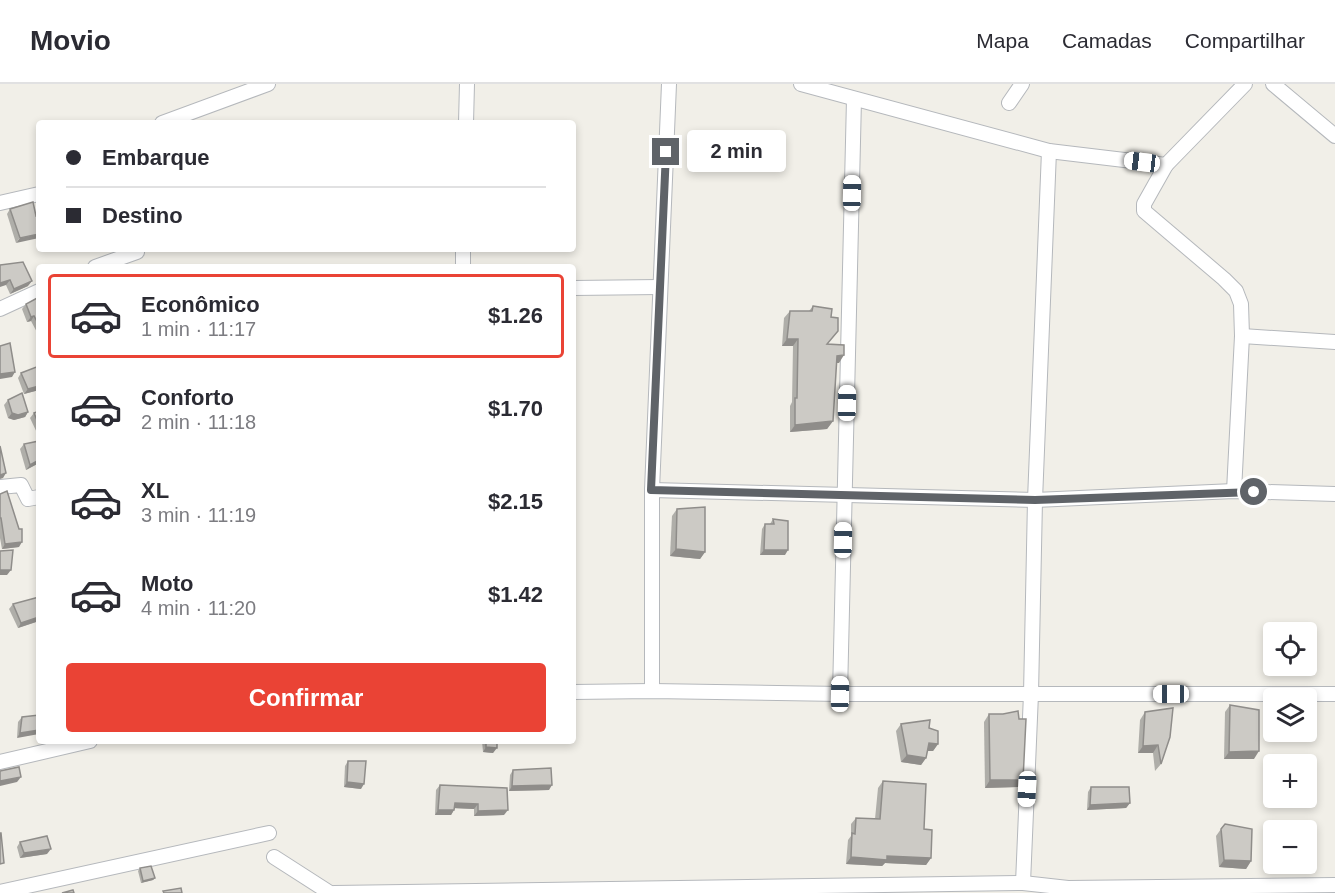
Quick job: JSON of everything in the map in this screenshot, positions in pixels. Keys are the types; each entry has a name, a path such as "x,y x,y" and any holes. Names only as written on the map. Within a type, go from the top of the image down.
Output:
{"street":[{"path":"170,120 247,89 268,84"},
{"path":"466,120 467,84"},
{"path":"652,691 651,490 669,84"},
{"path":"801,84 1049,151 1166,165"},
{"path":"1009,103 1022,84"},
{"path":"1234,491 1242,336 1240,304 1236,291 1144,211 1144,204 1166,165 1245,84"},
{"path":"1273,84 1335,136"},
{"path":"840,694 854,99"},
{"path":"1023,883 1049,151"},
{"path":"0,203 36,195"},
{"path":"103,264 137,252"},
{"path":"576,288 659,287"},
{"path":"0,309 36,292"},
{"path":"1242,336 1335,342"},
{"path":"0,487 21,485 28,499 36,497"},
{"path":"651,490 1035,500 1234,491 1335,494"},
{"path":"576,692 1335,694"},
{"path":"0,762 77,744"},
{"path":"0,892 269,833"},
{"path":"274,857 332,893 873,889 1023,883 1069,890 1260,889 1335,885"}],"building":[{"path":"33,202 36,235 20,238 10,209"},
{"path":"23,262 32,281 14,289 10,280 0,283 0,265"},
{"path":"36,299 36,320 34,316 31,317 26,304"},
{"path":"813,306 832,309 831,317 838,318 838,331 827,344 844,345 844,355 837,356 833,421 795,425 798,339 787,339 790,311 812,311"},
{"path":"10,343 15,372 0,374 0,346"},
{"path":"36,367 36,387 28,389 21,373"},
{"path":"22,393 28,412 18,415 12,413 8,400"},
{"path":"36,442 36,462 30,465 24,444"},
{"path":"0,446 6,473 0,475"},
{"path":"7,491 19,529 22,529 22,542 5,544 0,518 0,494"},
{"path":"705,507 705,552 676,549 677,509"},
{"path":"773,519 788,521 788,550 764,550 765,524 774,524"},
{"path":"13,550 11,570 0,570 0,551"},
{"path":"36,598 36,618 21,623 13,604"},
{"path":"1230,705 1259,710 1259,751 1229,752"},
{"path":"1173,708 1170,737 1161,764 1158,745 1143,746 1145,712"},
{"path":"1018,711 1019,719 1026,719 1023,780 990,780 989,714"},
{"path":"36,715 36,730 20,733 22,717"},
{"path":"930,720 929,728 938,731 938,744 929,743 926,758 907,755 901,724"},
{"path":"486,744 497,744 497,748 486,747"},
{"path":"348,761 366,761 364,784 347,782"},
{"path":"19,767 21,777 0,781 0,771"},
{"path":"551,768 552,785 512,786 513,770"},
{"path":"883,781 926,784 924,829 932,830 931,858 887,856 887,860 851,857 852,833 855,834 856,818 880,819"},
{"path":"440,785 507,788 508,810 478,811 478,804 455,803 454,810 438,810"},
{"path":"1091,787 1129,787 1130,803 1090,805"},
{"path":"1225,824 1252,829 1251,861 1224,860 1221,829"},
{"path":"0,833 4,863 0,864"},
{"path":"47,836 51,849 24,853 20,842"},
{"path":"151,866 155,878 143,881 140,868"},
{"path":"181,888 182,893 164,893 163,891"}],"route":[{"path":"666,152 651,490 1035,500 1254,492"}]}
